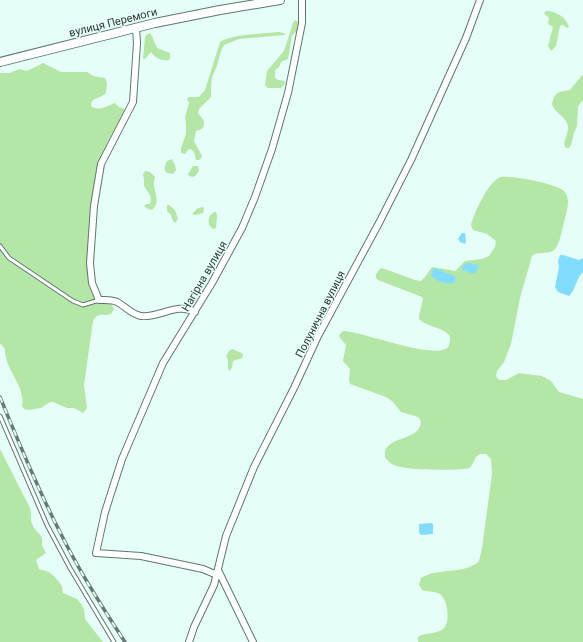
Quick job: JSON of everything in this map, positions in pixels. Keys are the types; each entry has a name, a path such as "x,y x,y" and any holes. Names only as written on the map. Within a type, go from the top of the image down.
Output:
{"street":[{"name":"вулиця Перемоги","path":"0,62 136,28 220,10 280,0"},
{"name":"Нагірна вулиця","path":"217,572 141,556 96,553 100,529 126,446 163,362 216,277 242,228 267,164 278,131 289,86 302,23 302,0"},
{"name":"Полунична вулиця","path":"189,642 194,627 213,588 226,536 242,494 321,330 384,214 466,38 480,0"},
{"path":"136,28 137,43 133,102 104,156 95,194 90,262 92,283 99,300 117,302 142,316 183,307 195,312"},
{"path":"217,572 253,642"}],"lane":[{"path":"0,246 9,258 73,301 83,305 99,300"},
{"path":"0,416 47,525 70,568 114,642"}],"green space":[{"path":"546,11 560,15 566,20 569,27 567,28 563,25 560,26 556,46 551,51 548,46 553,27 548,24 549,18 544,13"},
{"path":"295,20 300,23 297,32 292,36 288,59 281,62 279,67 275,70 275,78 285,81 284,85 281,88 268,88 265,85 267,71 284,51"},
{"path":"278,32 284,33 285,35 239,39 224,45 212,77 211,97 199,109 198,113 204,124 202,129 196,131 194,141 202,157 199,160 196,160 194,152 190,149 185,154 181,153 181,148 186,134 185,117 189,103 187,99 189,97 199,97 205,90 220,42 232,37"},
{"path":"150,33 157,48 170,53 169,60 158,59 151,52 145,59 143,59 145,37"},
{"path":"43,63 61,72 87,72 93,76 105,78 107,83 106,93 92,101 91,106 94,108 100,108 115,103 119,107 126,110 108,141 97,208 88,237 91,282 99,300 112,305 114,309 111,314 99,315 93,321 84,385 87,408 83,413 74,408 67,408 53,402 50,402 41,408 28,410 24,409 22,406 21,391 8,364 5,349 0,343 0,73 10,73 19,69 27,71"},
{"path":"583,74 583,100 578,106 577,126 571,145 569,148 566,148 564,144 568,132 568,124 555,110 552,104 556,94 570,90"},
{"path":"172,159 176,170 173,174 167,173 165,169 167,161"},
{"path":"193,166 198,166 199,171 192,177 188,174"},
{"path":"145,171 150,172 155,177 154,185 156,202 152,210 144,206 146,204 150,204 151,198 144,186 143,174"},
{"path":"500,177 523,179 554,186 565,192 568,199 567,211 557,246 553,251 537,253 532,256 520,298 511,344 504,362 497,371 496,376 499,380 506,380 519,373 542,376 551,381 559,392 583,399 583,642 418,642 419,636 438,632 443,629 448,617 447,606 443,597 438,593 422,590 419,585 421,578 435,573 466,568 479,561 492,474 491,459 486,454 480,454 476,457 470,468 457,470 415,469 398,467 392,464 385,457 386,450 389,445 415,433 419,428 421,421 418,417 401,412 392,401 386,397 350,384 350,369 343,361 346,345 339,335 343,331 415,348 441,350 448,347 450,338 446,332 426,324 419,319 423,299 422,297 378,280 376,278 376,274 382,268 421,281 432,267 455,271 465,261 482,259 489,256 495,247 496,241 487,234 473,230 471,225 475,213 486,192 495,180"},
{"path":"167,205 175,210 178,219 175,223 167,211"},
{"path":"203,207 203,213 196,215 192,214 198,208"},
{"path":"216,212 217,216 216,228 213,229 209,225 209,217"},
{"path":"232,349 242,353 243,355 242,358 233,361 230,371 228,369 228,360 226,356"},
{"path":"0,449 30,508 33,526 42,538 42,545 46,553 36,560 39,569 49,572 54,576 62,586 63,593 77,599 84,609 85,619 103,642 0,642"}],"water":[{"path":"462,233 465,233 465,244 460,242 458,239"},
{"path":"560,255 579,260 583,258 583,272 569,296 558,292 555,287"},
{"path":"467,263 479,265 476,273 462,270 463,265"},
{"path":"435,268 454,276 456,278 454,283 438,281 431,275 433,269"},
{"path":"419,524 433,524 433,534 421,535 419,532"}],"railway":[{"path":"0,397 37,483 75,562 125,642"}]}
